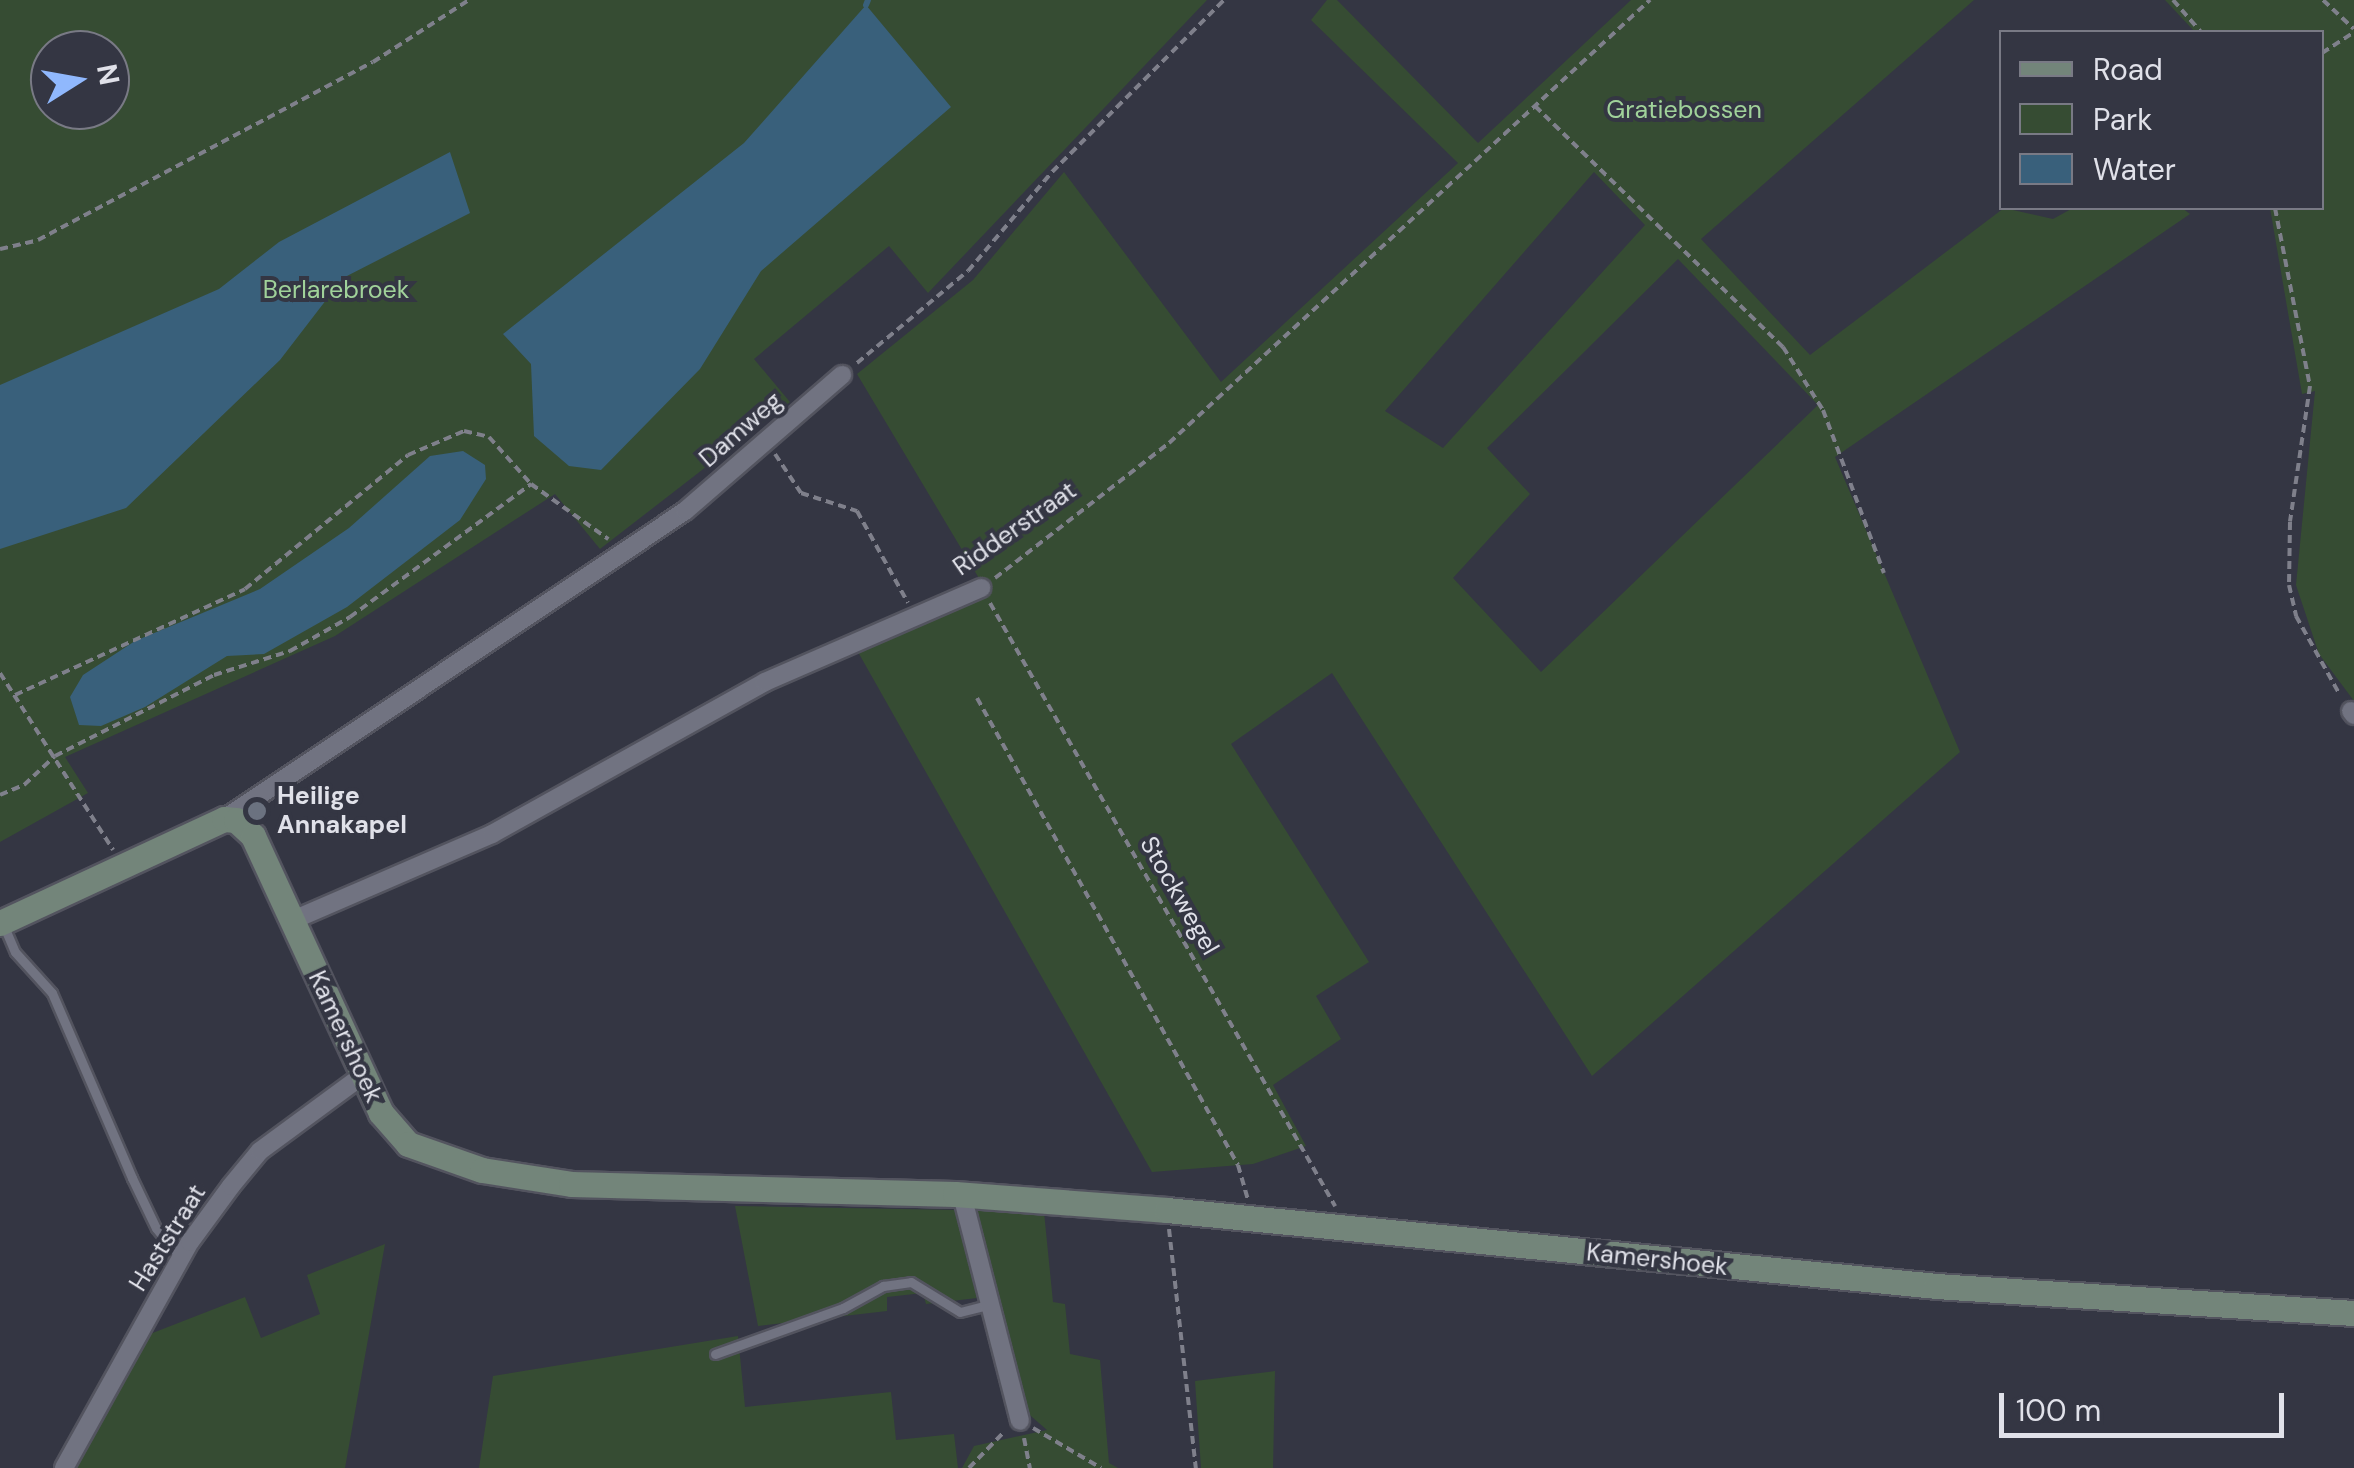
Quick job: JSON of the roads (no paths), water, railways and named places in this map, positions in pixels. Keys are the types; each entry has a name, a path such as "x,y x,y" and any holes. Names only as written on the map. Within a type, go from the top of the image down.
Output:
{"street":[{"name":"Damweg","path":"224,819 620,554 767,442 842,375"},
{"name":"Ridderstraat","path":"291,921 492,834 766,682 981,588"},
{"path":"1,922 224,819"},
{"name":"Kamershoek","path":"224,819 248,828 381,1113 408,1144 482,1170 571,1184 962,1194 1254,1216 1936,1286 2354,1312"},
{"name":"Haststraat","path":"64,1468 181,1258 260,1151 362,1075"},
{"path":"962,1194 1020,1420"}],"lane":[{"path":"1,922 16,952 52,993 140,1195 181,1258"},
{"path":"715,1354 842,1308 883,1286 911,1282 960,1312 988,1305"}],"water":[{"path":"866,5 951,107 761,271 700,369 601,470 569,466 534,436 531,364 503,334 744,143"},
{"path":"450,152 470,213 343,278 280,360 126,508 0,549 0,385 219,289 279,242"},
{"path":"463,451 485,465 486,479 460,520 347,607 264,654 227,656 145,707 101,726 79,725 70,697 83,675 135,641 260,589 349,528 430,456"}],"waterway":[{"path":"866,5 868,0"}],"place":[{"name":"Heilige Annakapel","path":"257,811"}],"park label":[{"name":"Gratiebossen","path":"1684,110"},
{"name":"Berlarebroek","path":"336,290"}]}
